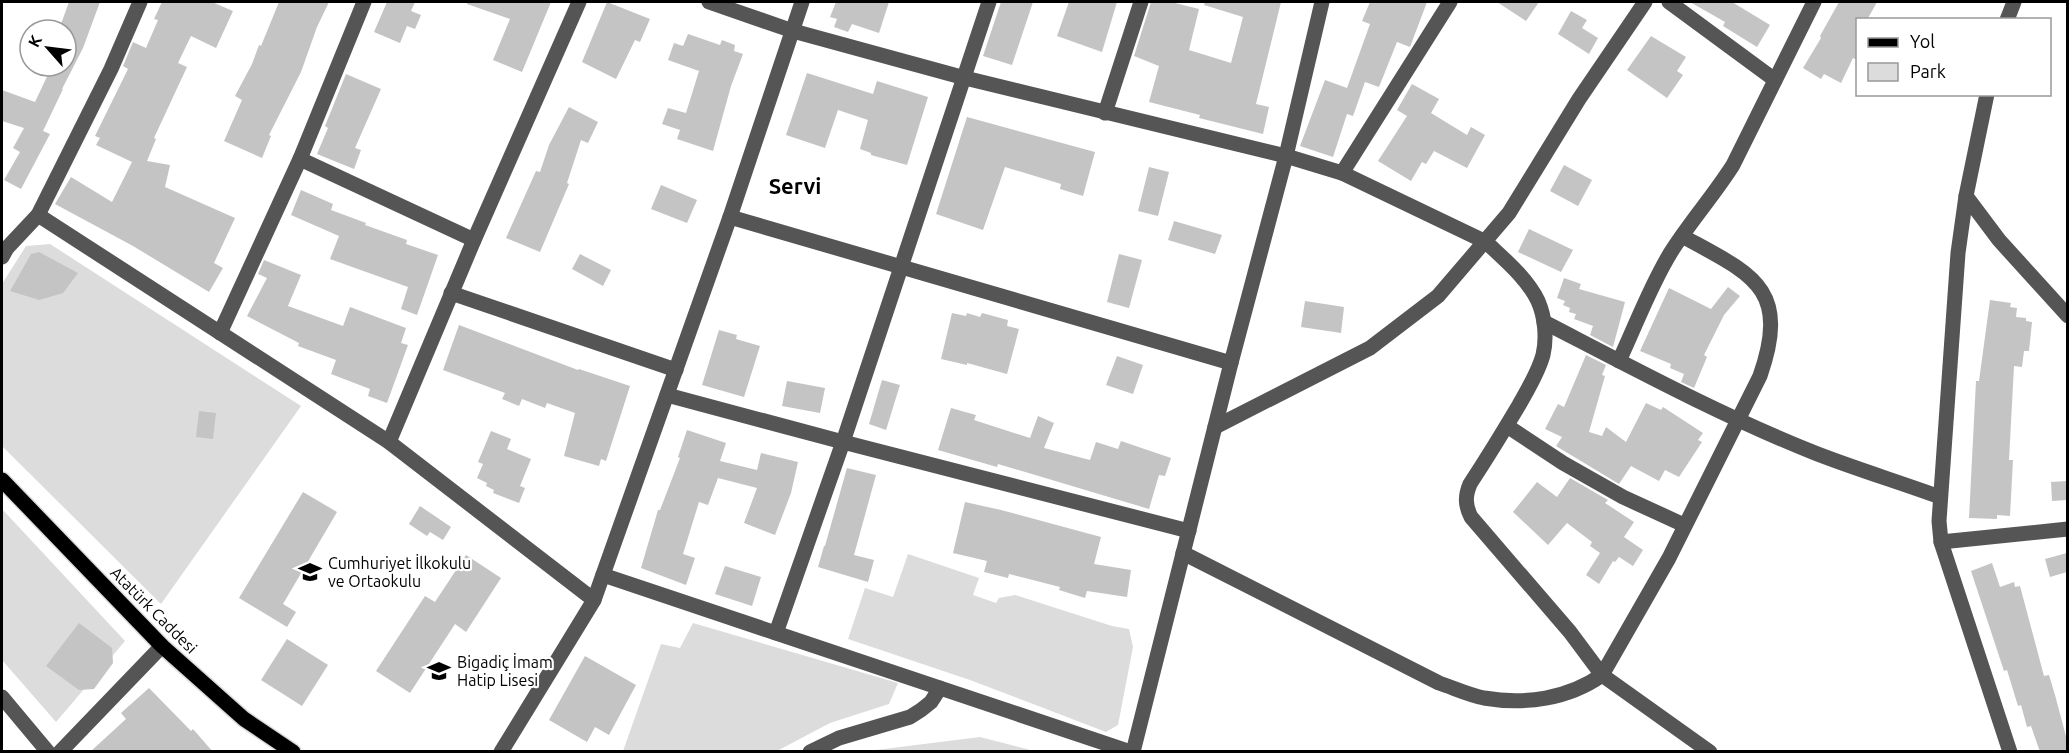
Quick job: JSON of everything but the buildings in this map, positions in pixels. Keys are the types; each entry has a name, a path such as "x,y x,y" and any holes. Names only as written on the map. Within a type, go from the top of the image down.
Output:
{"main road":[{"name":"Atatürk Caddesi","path":"2,480 162,646 244,719 282,749"}],"street":[{"path":"3,250 38,215 111,69 140,2"},
{"path":"220,333 300,159 363,2"},
{"path":"389,442 451,293 579,2"},
{"path":"709,2 793,31 965,78 1286,156 1341,173 1486,242 1506,260 1537,299 1544,322 1545,336 1543,354 1537,371 1507,426 1470,484 1467,492 1467,508 1471,516 1570,632 1602,675 1710,752"},
{"path":"501,752 594,600 730,217 802,2"},
{"path":"776,633 843,442 989,2"},
{"path":"1105,113 1141,2"},
{"path":"603,576 1132,752 1286,156 1322,2"},
{"path":"1341,173 1450,2"},
{"path":"1215,427 1370,348 1438,296 1509,213 1579,99 1645,2"},
{"path":"1669,2 1775,80"},
{"path":"1619,361 1660,272 1682,236 1733,165 1814,2"},
{"path":"2008,18 2014,2"},
{"path":"1987,96 1966,196 1958,253 1939,521 1941,542 2010,752"},
{"path":"300,159 474,240"},
{"path":"1966,196 2000,240 2067,316"},
{"path":"38,215 389,442 594,600"},
{"path":"730,217 1231,363"},
{"path":"1183,553 1439,683 1484,698 1527,700 1550,698 1585,687 1602,675 1669,558 1760,376 1766,358 1770,328 1768,307 1760,288 1745,272 1682,236"},
{"path":"451,293 676,370"},
{"path":"1544,322 1685,395 1737,418 1815,452 1940,497"},
{"path":"667,395 1189,531"},
{"path":"1507,426 1563,463 1613,491 1684,525"},
{"path":"1941,542 2067,529"},
{"path":"60,752 162,646"},
{"path":"810,752 838,738 910,717 931,702 940,688"},
{"path":"2,697 48,752"}],"green space":[{"path":"50,244 301,406 161,604 2,446 2,284 26,246"},
{"path":"2,509 125,641 56,722 2,660"},
{"path":"908,554 979,578 973,595 996,603 999,598 1015,595 1112,626 1129,629 1133,647 1118,725 1106,732 970,680 848,639 865,588 893,597"},
{"path":"693,623 898,683 889,704 830,723 777,751 623,751 661,644 680,648"},
{"path":"980,737 1034,751 874,751 876,750"}],"place":[{"name":"Cumhuriyet İlkokulu ve Ortaokulu","path":"310,572"},
{"name":"Bigadiç İmam Hatip Lisesi","path":"439,671"}],"district":[{"name":"Servi","path":"795,186"}]}
